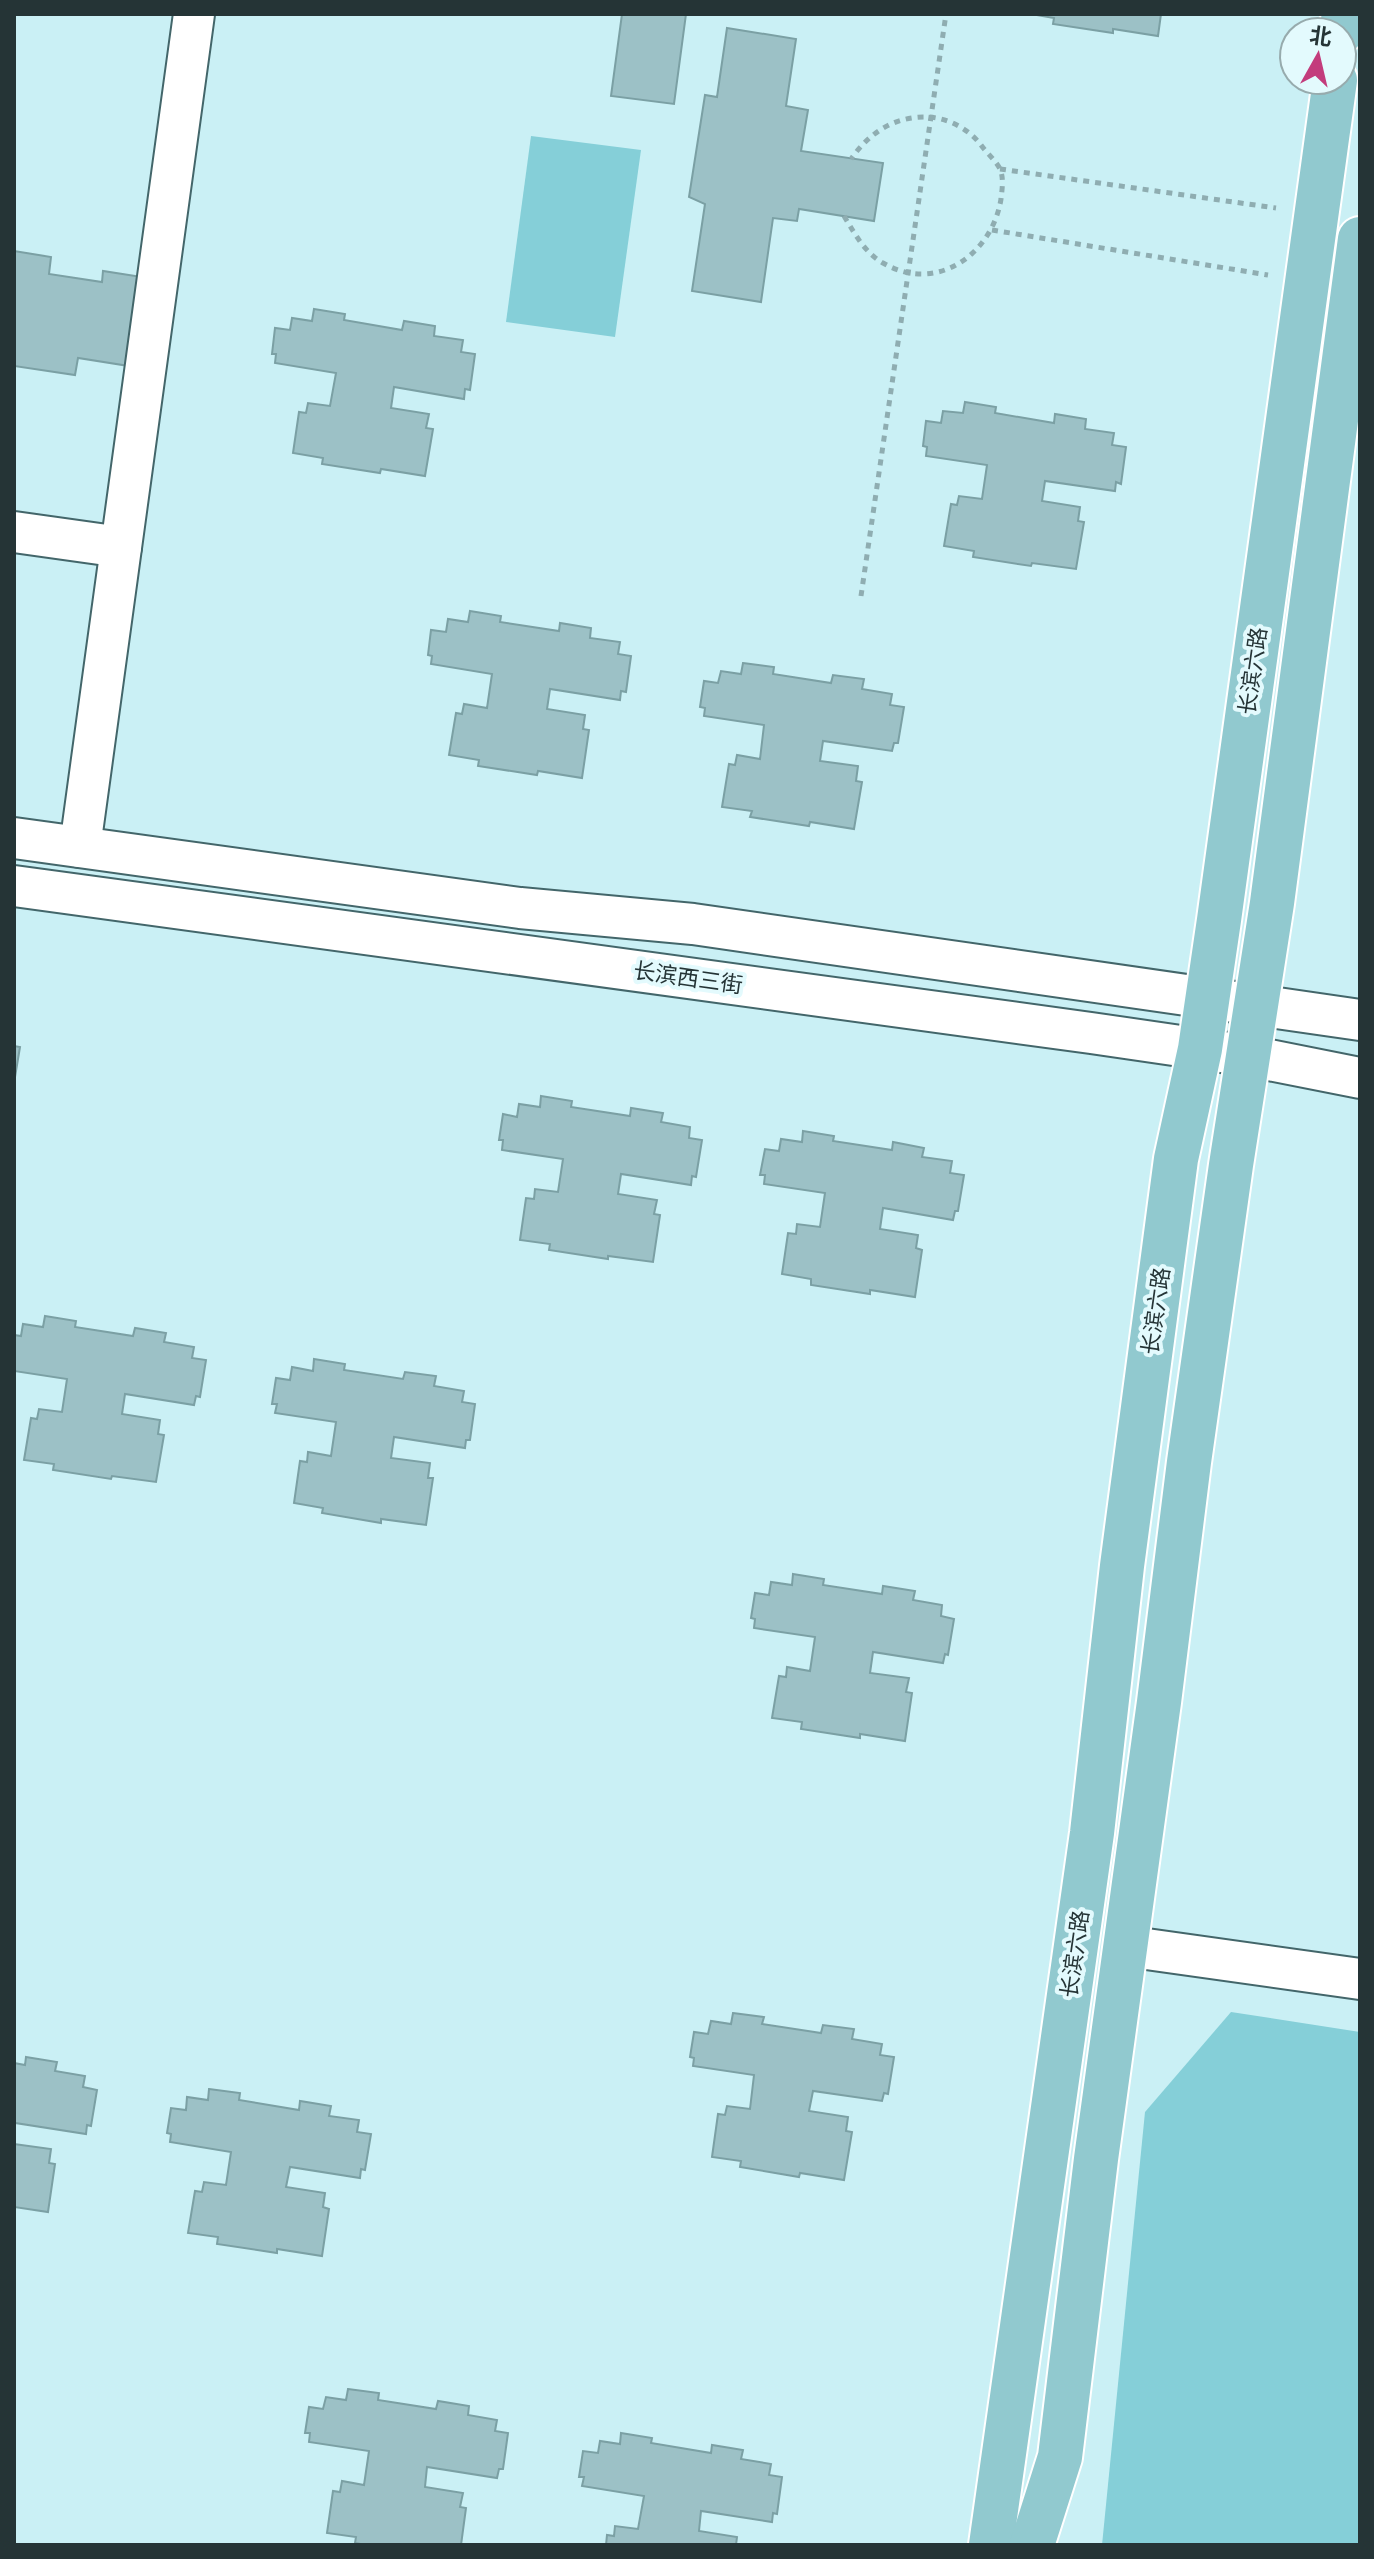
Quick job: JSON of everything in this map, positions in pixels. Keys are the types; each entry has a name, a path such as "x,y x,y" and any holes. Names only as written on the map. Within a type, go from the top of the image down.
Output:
{"main road":[{"name":"长滨六路","path":"991,2545 1092,1833 1122,1566 1176,1159 1208,997 1296,219 1331,96"},
{"path":"1058,2545 1060,2457 1096,2159 1202,1367 1257,1004 1360,237"},
{"path":"965,2545 1005,2448"},
{"path":"1032,2545 1060,2457"}],"street":[{"path":"80,847 194,14"},
{"path":"1296,219 1360,237"},
{"path":"14,532 121,547"},
{"path":"14,838 520,908 693,924 1360,1020"},
{"name":"长滨西三街","path":"14,886 1200,1049 1360,1078"},
{"path":"1125,1946 1360,1979"}],"path":[{"path":"861,596 946,14"},
{"path":"844,216 862,246 883,263 909,272 933,272 957,265 977,251 992,230 1003,187 1000,169 975,138 955,124 931,117 904,119 879,129 851,159"},
{"path":"1000,169 1296,219"},
{"path":"992,230 1269,275"}],"shaded area":[{"path":"531,136 641,150 615,337 506,322"},
{"path":"1231,2012 1360,2032 1360,2545 1102,2545 1145,2112"}],"building":[{"path":"622,14 686,14 674,104 611,96"},
{"path":"1031,14 1161,14 1158,36 1053,24 1054,18"},
{"path":"727,28 796,39 786,106 808,110 801,151 883,163 874,221 799,209 797,221 773,218 761,302 692,291 705,204 689,197 705,95 717,97"},
{"path":"14,251 51,257 49,274 102,282 103,271 142,277 129,366 78,358 75,375 14,366"},
{"path":"314,309 345,314 344,320 402,330 404,321 435,326 434,336 463,340 461,352 475,354 470,390 465,389 464,399 394,387 391,408 429,414 426,428 433,429 425,476 322,464 323,458 293,453 299,412 306,413 308,403 330,406 336,373 275,363 276,354 272,354 275,328 290,330 292,318 312,321"},
{"path":"965,402 996,407 995,413 1054,423 1055,414 1086,419 1085,429 1114,433 1112,445 1126,447 1121,484 1116,482 1115,491 1045,481 1042,501 1080,507 1078,521 1084,522 1076,569 973,557 974,551 944,546 951,504 957,505 959,496 982,499 987,465 926,456 927,447 923,446 926,421 941,423 943,411 963,413"},
{"path":"470,611 501,616 500,622 559,631 560,623 591,628 590,638 620,642 618,654 631,656 626,692 621,691 620,700 550,689 547,709 585,715 583,729 589,730 582,778 478,766 479,760 449,755 456,713 462,714 464,704 487,708 492,674 431,664 432,656 428,655 431,630 446,632 448,619 468,622"},
{"path":"743,663 774,667 773,674 831,683 833,675 864,679 862,689 892,694 890,705 904,707 898,743 894,743 892,751 823,741 820,761 858,766 856,781 862,782 854,829 750,817 752,811 722,807 729,764 735,765 737,755 760,759 764,725 704,716 705,708 700,707 704,681 718,683 721,671 741,674"},
{"path":"14,1046 20,1047 14,1083"},
{"path":"541,1096 572,1101 571,1107 630,1116 631,1108 663,1113 661,1122 690,1127 689,1138 702,1140 696,1177 692,1176 691,1185 621,1174 618,1194 657,1200 654,1214 660,1215 653,1262 549,1250 550,1244 520,1240 526,1198 534,1199 535,1189 558,1192 563,1159 502,1150 503,1140 499,1140 503,1114 517,1117 519,1104 540,1107"},
{"path":"803,1131 834,1136 833,1141 892,1150 893,1142 924,1148 922,1157 952,1161 950,1173 964,1175 958,1211 955,1211 953,1220 883,1208 880,1229 918,1235 916,1248 922,1250 915,1297 811,1285 811,1279 782,1274 788,1233 796,1234 797,1224 820,1227 825,1193 764,1184 765,1175 760,1175 765,1149 779,1151 781,1139 802,1142"},
{"path":"45,1316 76,1321 75,1327 133,1336 135,1328 166,1333 164,1342 194,1347 192,1358 206,1360 200,1397 196,1396 194,1405 125,1394 122,1414 160,1420 158,1434 164,1435 156,1482 53,1470 54,1464 24,1460 31,1418 37,1419 39,1409 62,1412 67,1379 14,1371 14,1335 21,1336 23,1324 43,1327"},
{"path":"314,1359 345,1364 344,1370 403,1379 405,1372 436,1376 434,1386 464,1391 462,1402 475,1404 470,1440 466,1440 465,1448 394,1437 391,1458 430,1463 428,1478 433,1478 426,1525 381,1519 381,1523 322,1513 323,1508 294,1503 300,1461 307,1462 308,1452 331,1456 336,1422 275,1413 277,1404 272,1404 276,1378 290,1380 292,1367 313,1371"},
{"path":"793,1574 824,1579 823,1585 882,1594 883,1586 915,1591 913,1600 942,1605 941,1616 954,1619 948,1655 945,1654 943,1663 873,1652 870,1673 909,1678 906,1692 912,1693 905,1741 801,1729 802,1722 772,1718 779,1676 786,1677 787,1667 810,1671 815,1637 754,1628 755,1619 751,1618 755,1593 769,1595 771,1582 792,1585"},
{"path":"733,2013 764,2017 762,2024 821,2033 823,2025 854,2029 852,2039 882,2044 880,2055 894,2057 888,2094 884,2093 882,2101 813,2091 809,2111 848,2117 846,2131 852,2132 844,2180 800,2173 799,2177 740,2167 741,2161 712,2157 718,2114 725,2115 727,2106 750,2109 754,2075 693,2066 694,2058 690,2057 694,2032 708,2034 711,2021 731,2024"},
{"path":"26,2057 57,2062 55,2071 85,2076 83,2087 97,2090 91,2126 87,2125 86,2134 15,2123 14,2132 14,2063 25,2065"},
{"path":"209,2089 240,2093 239,2100 299,2110 300,2101 331,2106 329,2116 359,2120 357,2132 371,2134 365,2170 361,2169 360,2178 290,2167 286,2187 325,2193 323,2207 329,2209 322,2256 217,2244 218,2237 188,2233 195,2191 202,2192 204,2182 226,2185 231,2152 170,2142 171,2134 167,2133 171,2108 186,2110 187,2097 208,2100"},
{"path":"14,2144 51,2149 49,2163 55,2164 48,2212 14,2207"},
{"path":"348,2389 379,2393 378,2400 436,2409 438,2401 469,2406 468,2415 497,2420 495,2431 508,2433 503,2469 499,2469 497,2478 427,2467 425,2487 463,2493 460,2507 466,2508 461,2545 366,2545 355,2543 356,2537 327,2533 333,2491 340,2492 342,2481 364,2485 369,2451 309,2442 310,2433 305,2433 309,2407 323,2409 326,2397 346,2400"},
{"path":"621,2433 652,2438 651,2443 711,2453 712,2445 743,2450 741,2459 771,2464 769,2475 782,2477 777,2514 773,2513 772,2522 701,2511 699,2531 737,2537 736,2545 606,2545 607,2535 614,2536 615,2526 638,2529 644,2496 582,2486 584,2477 579,2477 583,2451 598,2453 600,2441 620,2444"}]}
